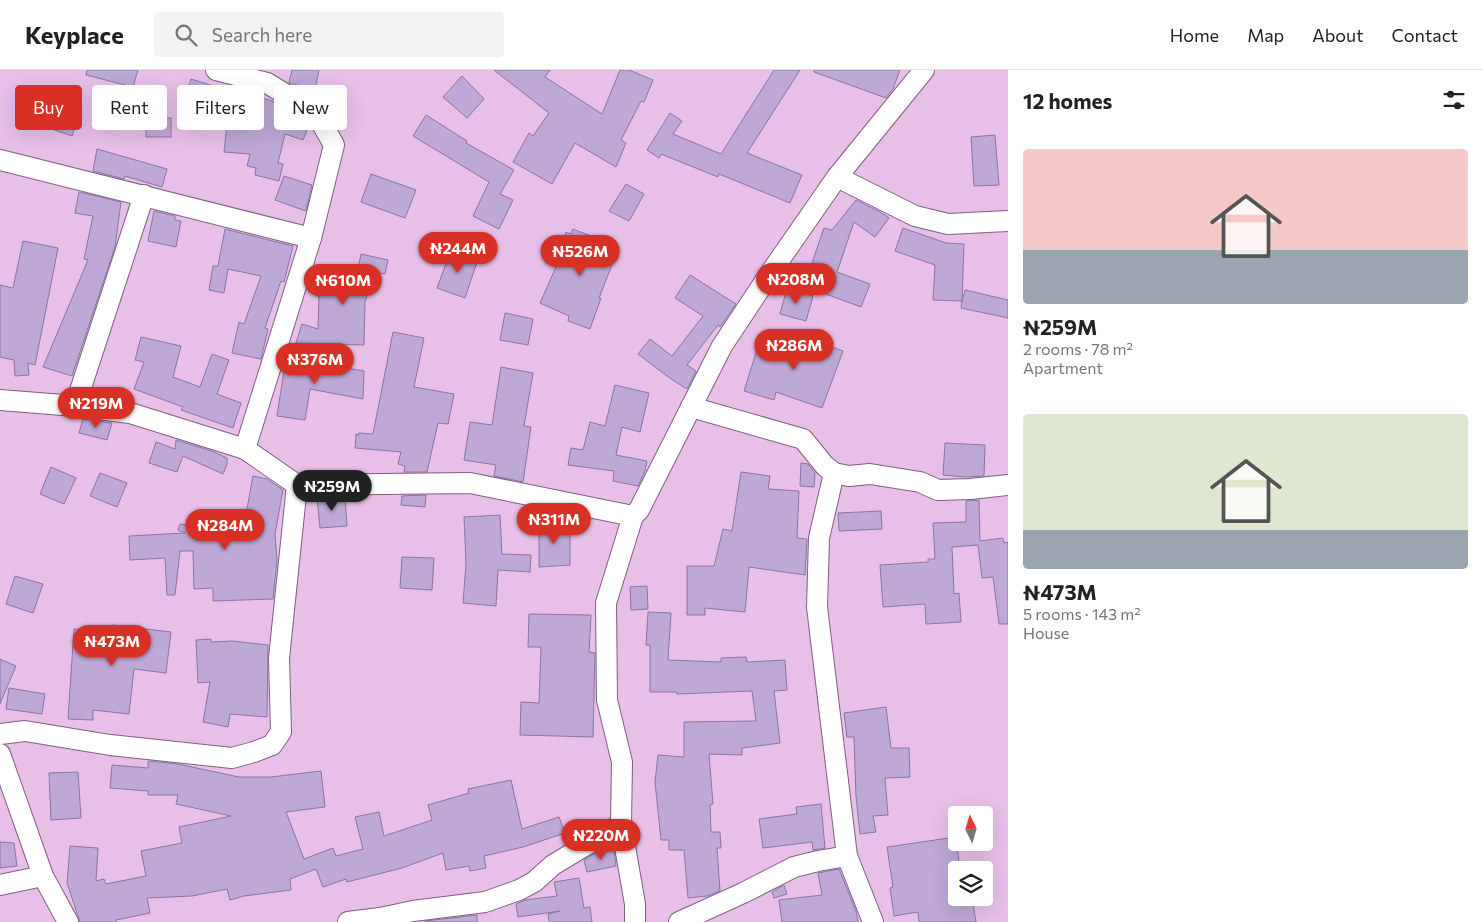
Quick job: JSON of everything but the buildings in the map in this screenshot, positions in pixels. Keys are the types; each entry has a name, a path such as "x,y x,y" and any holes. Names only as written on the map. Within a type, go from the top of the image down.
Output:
{"street":[{"path":"216,70 267,83 316,113 334,145 311,238 245,449"},
{"path":"635,922 635,904 620,824 622,762 607,700 606,603 633,516 639,510 722,346 770,272 836,177 924,70"},
{"path":"0,160 311,238"},
{"path":"836,177 915,216 948,224 1008,221"},
{"path":"75,406 144,195"},
{"path":"0,400 75,406 130,414 245,449 297,485 470,483 633,516"},
{"path":"691,407 803,439 825,466 834,473 849,476 870,474 920,482 938,490 1008,485"},
{"path":"834,473 819,538 817,607 847,856 873,922"},
{"path":"0,734 25,730 110,745 232,758 272,745 281,732 280,658 297,485"},
{"path":"0,754 43,876 68,922"},
{"path":"348,922 413,911 486,902 534,882 560,860 620,824"},
{"path":"679,922 794,867 847,856"},
{"path":"0,885 43,876"}]}
